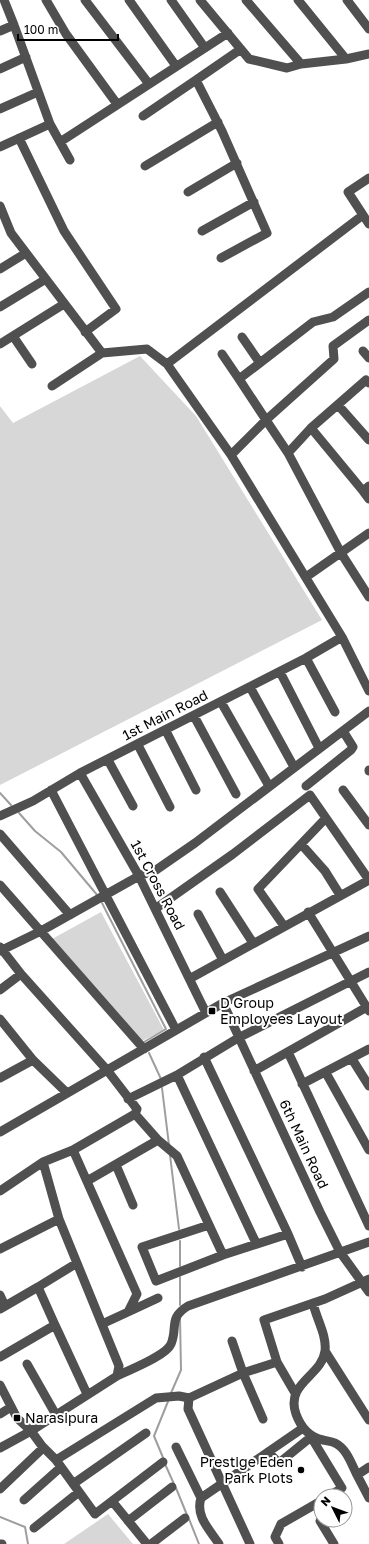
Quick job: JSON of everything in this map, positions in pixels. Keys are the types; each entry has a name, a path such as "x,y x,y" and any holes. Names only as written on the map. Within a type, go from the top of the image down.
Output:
{"street":[{"path":"4,0 50,124 70,160"},
{"path":"46,0 66,34 117,104"},
{"path":"85,0 149,84"},
{"path":"129,0 176,66"},
{"path":"171,0 205,48"},
{"path":"246,0 301,64"},
{"path":"298,0 346,59"},
{"path":"347,0 369,29"},
{"path":"204,1 249,59 288,68 301,64 367,58"},
{"path":"0,31 14,25"},
{"path":"60,142 228,33"},
{"path":"143,116 241,49"},
{"path":"0,69 26,57"},
{"path":"196,80 218,122 267,233 221,258"},
{"path":"0,109 38,92"},
{"path":"145,166 218,122"},
{"path":"0,147 50,124"},
{"path":"19,138 64,231 116,309 84,332"},
{"path":"188,192 236,163"},
{"path":"369,178 348,192 369,224"},
{"path":"202,231 254,202"},
{"path":"0,206 4,228 12,233 84,332 102,353"},
{"path":"167,364 363,215"},
{"path":"0,269 26,253"},
{"path":"0,307 46,279"},
{"path":"239,379 313,322 333,317 369,292"},
{"path":"0,344 64,304"},
{"path":"231,455 266,420 334,359 333,346 369,320"},
{"path":"13,336 32,364"},
{"path":"242,337 260,363"},
{"path":"52,386 102,353 147,349 167,364 231,455 342,637 369,691"},
{"path":"222,354 288,453 341,553 369,596"},
{"path":"288,453 311,428 368,381"},
{"path":"338,405 369,440"},
{"path":"311,428 366,488 369,499"},
{"path":"306,577 369,532"},
{"name":"1st Main Road","path":"0,816 34,801 80,773 166,731 280,672 342,637"},
{"path":"306,658 335,712"},
{"path":"280,672 320,748"},
{"path":"250,687 294,767"},
{"path":"221,702 269,786"},
{"path":"0,1191 43,1162 73,1150 134,1114 137,1109 128,1099 108,1070 21,974 1,949 41,931 139,876 156,870 195,843 369,711"},
{"path":"194,716 236,794"},
{"path":"166,731 196,790"},
{"path":"306,786 351,750 353,747 343,731"},
{"path":"138,745 170,807"},
{"path":"108,760 134,806"},
{"name":"1st Cross Road","path":"80,773 139,876 191,978 206,1013"},
{"path":"52,790 176,1030"},
{"path":"343,790 369,825"},
{"path":"155,909 233,854 310,795 325,819 369,880 308,912 191,978"},
{"path":"284,926 258,889 325,819"},
{"path":"0,834 70,914"},
{"path":"301,844 325,871 340,895"},
{"path":"0,885 144,1049"},
{"path":"220,892 253,943"},
{"path":"254,1071 368,1009 308,912"},
{"path":"198,914 223,960"},
{"path":"0,1132 224,1003 369,936"},
{"path":"128,1099 177,1075 204,1057 238,1038 369,972"},
{"path":"0,990 21,974"},
{"name":"6th Main Road","path":"224,1003 238,1038 340,1252 365,1280 369,1292"},
{"path":"0,1019 32,1060 66,1093"},
{"path":"302,1084 326,1073 369,1049"},
{"path":"288,1052 302,1084 365,1207 369,1226"},
{"path":"204,1057 288,1234 302,1267"},
{"path":"352,1059 369,1086"},
{"path":"0,1078 32,1060"},
{"path":"326,1073 369,1150"},
{"path":"177,1075 256,1243"},
{"path":"134,1114 158,1140 177,1156 223,1255"},
{"path":"88,1181 158,1140"},
{"path":"73,1150 137,1294 128,1312"},
{"path":"43,1162 59,1219 119,1366 117,1376"},
{"path":"116,1165 134,1205"},
{"path":"0,1249 59,1219"},
{"path":"209,1225 142,1247 156,1281 256,1243 288,1234"},
{"path":"0,1448 31,1431 117,1376 165,1352 171,1345 174,1322 178,1314 188,1306 302,1267 369,1242"},
{"path":"0,1295 3,1307 77,1264"},
{"path":"342,1488 312,1437 303,1428 296,1413 295,1393 277,1362 264,1320 313,1303 365,1280"},
{"path":"38,1287 87,1394"},
{"path":"102,1324 158,1298"},
{"path":"313,1303 324,1337 325,1351 369,1420"},
{"path":"0,1357 55,1325"},
{"path":"232,1341 242,1373 263,1419"},
{"path":"295,1393 319,1364 325,1351"},
{"path":"24,1500 58,1464 156,1398 179,1396 189,1398 242,1373 277,1362"},
{"path":"27,1364 56,1415"},
{"path":"0,1385 17,1418 31,1431 58,1464 95,1514 162,1462"},
{"path":"189,1398 188,1409 250,1544"},
{"path":"0,1414 11,1407"},
{"path":"219,1544 202,1518 198,1509 201,1498 303,1428"},
{"path":"34,1528 76,1488 146,1433"},
{"path":"268,1452 280,1463 312,1437"},
{"path":"312,1437 334,1443 344,1450 369,1498"},
{"path":"176,1447 201,1498"},
{"path":"0,1489 44,1448"},
{"path":"357,1475 369,1467"},
{"path":"128,1521 172,1487"},
{"path":"112,1501 147,1544"},
{"path":"279,1544 275,1537 281,1524 313,1506"},
{"path":"151,1544 185,1518"},
{"path":"324,1528 334,1544"}],"shaded area":[{"path":"140,356 196,416 322,620 0,785 0,406 13,423"},
{"path":"101,912 164,1030 142,1041 52,939"},
{"path":"108,1514 133,1544 64,1544"}],"waterway":[{"path":"0,793 11,805"},
{"path":"19,813 35,831 61,852 98,896"},
{"path":"102,903 166,1029 144,1042"},
{"path":"149,1053 161,1079"},
{"path":"162,1088 169,1145"},
{"path":"170,1155 179,1229"},
{"path":"180,1241 180,1266"},
{"path":"180,1277 180,1305"},
{"path":"171,1393 181,1370 180,1318"},
{"path":"164,1460 154,1436 169,1399"},
{"path":"165,1464 174,1484"},
{"path":"176,1488 187,1515"},
{"path":"0,1517 25,1527 28,1544"},
{"path":"189,1519 199,1544"}],"place":[{"name":"D Group Employees Layout","path":"212,1011"},
{"name":"Narasipura","path":"17,1418"},
{"name":"Prestige Eden Park Plots","path":"301,1470"}]}
